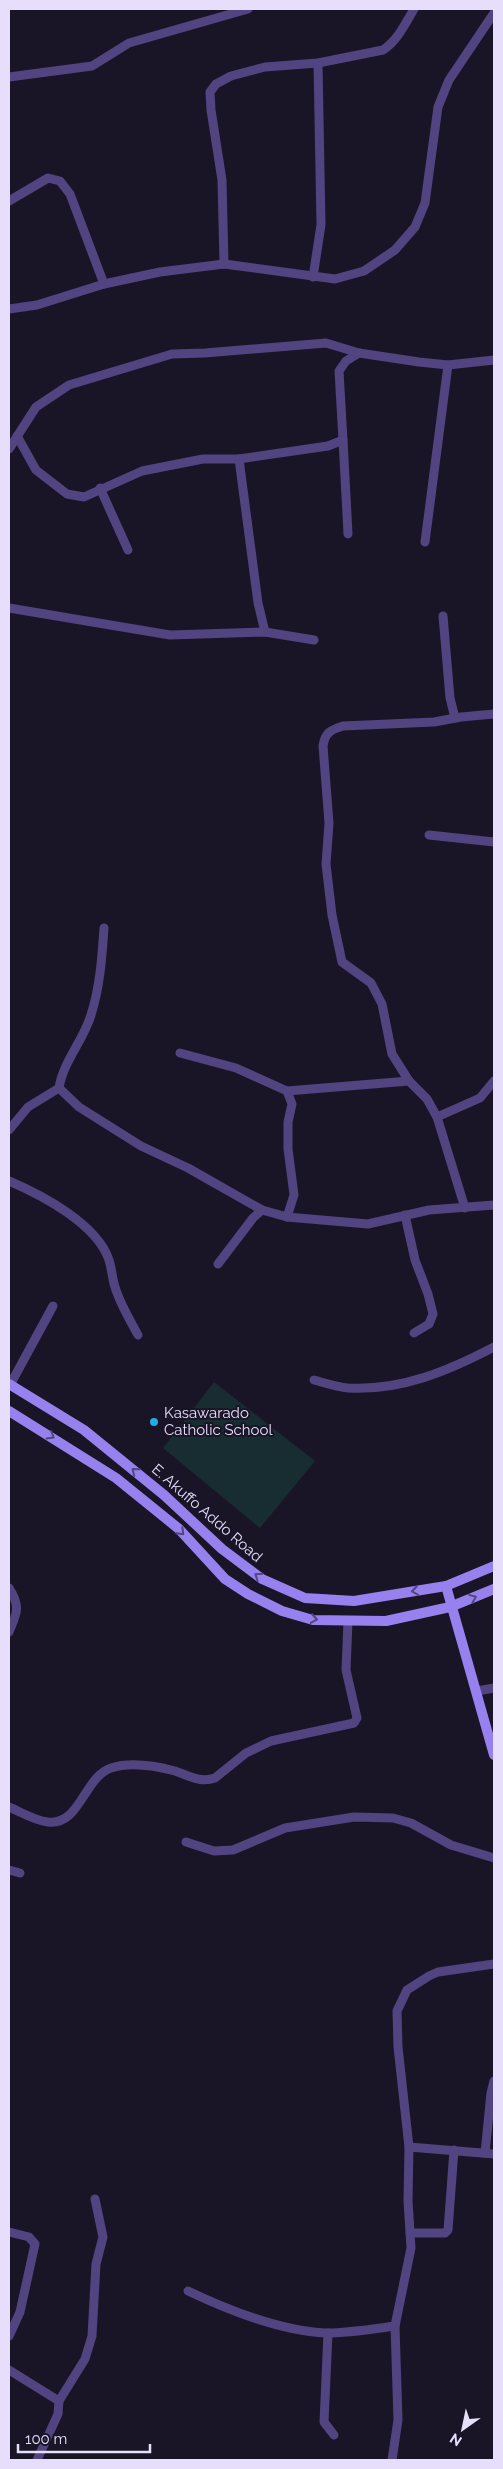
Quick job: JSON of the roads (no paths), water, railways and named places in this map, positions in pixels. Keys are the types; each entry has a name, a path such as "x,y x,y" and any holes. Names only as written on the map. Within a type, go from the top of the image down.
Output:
{"main road":[{"name":"E. Akuffo Addo Road","path":"10,1385 84,1430 164,1495 222,1549 262,1579 305,1598 354,1601 446,1586 494,1566"},
{"name":"E. Akuffo Addo Road","path":"9,1411 116,1478 178,1529 225,1579 248,1594 282,1611 313,1620 386,1621 450,1607 494,1589"},
{"path":"446,1586 450,1607 477,1691 494,1754"}],"street":[{"path":"9,77 92,66 129,43 248,9"},
{"path":"224,264 222,180 210,92 216,84 231,76 248,71 265,67 318,63 383,50 391,45 400,34 414,9"},
{"path":"9,309 38,305 104,284 160,272 224,264 335,279 364,271 396,250 414,227 425,203 438,107 449,80 494,13"},
{"path":"313,277 321,225 318,63"},
{"path":"9,201 48,178 60,180 70,194 104,284"},
{"path":"9,449 36,406 69,385 172,354 205,354 326,342 359,353 448,365 494,360"},
{"path":"348,534 339,371 346,361 359,353"},
{"path":"425,542 448,365"},
{"path":"17,436 36,470 66,494 84,497 100,488 142,471 203,460 239,459 328,446 342,440"},
{"path":"239,459 258,602 265,632"},
{"path":"100,488 128,550"},
{"path":"9,608 170,636 265,632 314,640"},
{"path":"443,616 450,698 455,718"},
{"path":"465,1208 437,1117 427,1099 409,1082 392,1054 382,1004 371,983 342,962 338,948 326,864 329,823 324,736 331,730 343,726 434,722 494,714"},
{"path":"429,835 494,842"},
{"path":"59,1088 61,1074 80,1042 91,1015 101,968 104,928"},
{"path":"180,1053 236,1068 287,1091 409,1082"},
{"path":"437,1117 480,1098 494,1082"},
{"path":"9,1130 28,1107 59,1088"},
{"path":"59,1088 79,1107 141,1146 188,1168 262,1210 287,1217 368,1224 429,1210 494,1205"},
{"path":"287,1091 292,1104 288,1122 288,1149 294,1195 287,1217"},
{"path":"9,1181 26,1188 66,1211 88,1229 109,1259 119,1299 138,1336"},
{"path":"218,1264 253,1218 262,1210"},
{"path":"405,1215 415,1260 434,1314 430,1324 414,1333"},
{"path":"10,1385 53,1306"},
{"path":"314,1380 347,1388 392,1386 434,1376 494,1347"},
{"path":"9,1588 17,1604 17,1612 9,1632"},
{"path":"9,1807 46,1822 58,1822 73,1812 101,1772 133,1765 166,1769 194,1779 209,1780 215,1778 246,1753 271,1741 354,1723 357,1718 346,1670 348,1621"},
{"path":"477,1691 494,1688"},
{"path":"186,1842 214,1851 233,1850 285,1828 354,1817 393,1818 411,1823 450,1845 494,1858"},
{"path":"9,1870 20,1873"},
{"path":"392,2460 398,2420 395,2326 408,2272 410,2233 408,2201 409,2147 395,2019 399,2003 413,1985 429,1976 438,1972 494,1964"},
{"path":"409,2147 490,2154 490,2093 494,2082"},
{"path":"410,2233 445,2233 448,2230 454,2150"},
{"path":"37,2460 58,2414 59,2401 85,2359 92,2336 96,2264 103,2237 95,2199"},
{"path":"9,2232 29,2237 35,2244 20,2312 9,2336"},
{"path":"188,2291 280,2326 328,2333 395,2326"},
{"path":"328,2333 324,2422 334,2435"},
{"path":"9,2370 59,2401"}],"place":[{"name":"Kasawarado Catholic School","path":"154,1422"}]}
